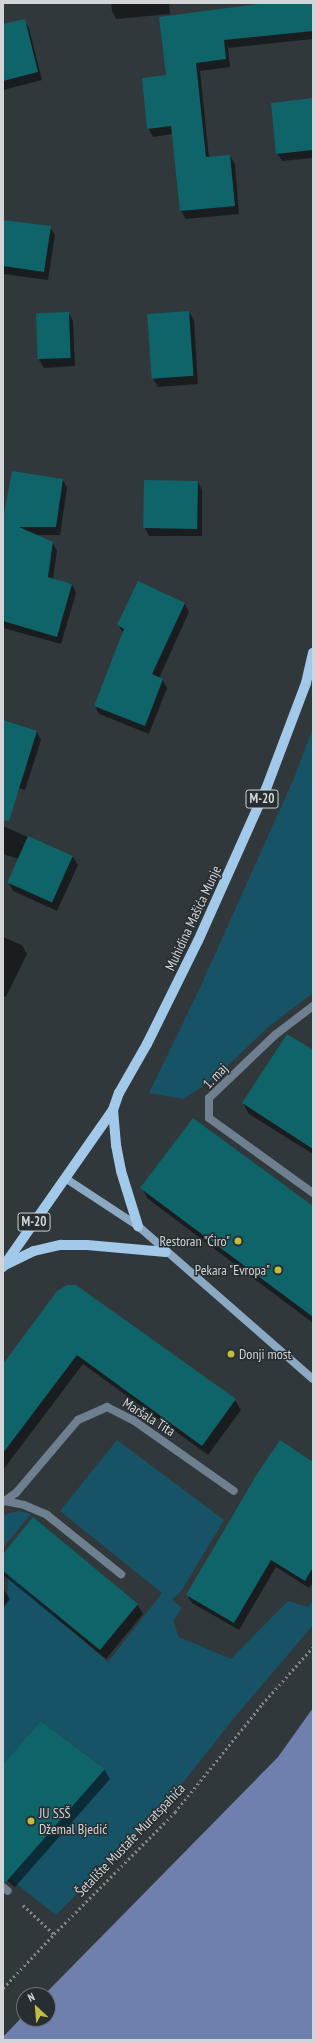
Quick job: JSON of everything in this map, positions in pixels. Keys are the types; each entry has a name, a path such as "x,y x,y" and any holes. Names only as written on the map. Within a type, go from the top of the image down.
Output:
{"main road":[{"name":"Muhidina Mašića Munje","path":"65,1178 113,1110 119,1093 147,1044 198,941 235,860 274,768 306,682 313,653"},
{"path":"113,1110 116,1145 121,1171 138,1226"},
{"path":"65,1178 138,1226 313,1379"},
{"name":"M-20","path":"3,1266 65,1178"},
{"path":"3,1266 34,1251 61,1245 116,1246 166,1252"}],"street":[{"name":"1. maj","path":"313,1006 275,1035 210,1098 209,1118 313,1193"},
{"name":"Maršala Tita","path":"4,1502 16,1493 78,1420 107,1407 133,1420 234,1491"},
{"path":"4,1502 24,1505 47,1515 121,1574"}],"path":[{"name":"Šetalište Mustafe Muratspahića","path":"3,1988 54,1934 175,1812 262,1704 313,1647"},
{"path":"5,1889 54,1934"}],"shaded area":[{"path":"313,728 313,993 267,1028 216,1077 184,1099 149,1093 199,990 294,778"},
{"path":"117,1440 224,1520 182,1590 172,1600 182,1608 173,1621 179,1637 231,1659 288,1601 308,1607 313,1601 313,1625 234,1718 162,1809 56,1915 9,1878 104,1768 41,1721 3,1764 3,1606 7,1602 8,1575 108,1662 162,1593 60,1511"},
{"path":"19,1511 31,1514 3,1548 3,1515"},
{"path":"313,1708 313,2040 3,2040 3,2037 16,2023 16,2027 56,2027 56,1987 52,1987 278,1757"}],"building":[{"path":"266,3 313,3 313,31 224,40 226,59 196,63 206,157 230,155 235,206 180,211 171,126 147,129 142,78 166,75 159,17"},
{"path":"25,19 38,72 3,81 3,24"},
{"path":"313,98 313,150 276,154 271,103"},
{"path":"3,220 51,226 44,272 3,266"},
{"path":"189,311 194,376 152,379 147,314"},
{"path":"69,312 71,358 38,359 36,313"},
{"path":"12,471 63,479 56,527 19,527 53,542 48,577 72,584 57,637 3,621 3,519"},
{"path":"144,480 198,481 197,529 143,528"},
{"path":"138,581 185,603 152,674 163,679 145,726 94,706 124,629 117,625"},
{"path":"3,720 37,731 9,821 3,820"},
{"path":"28,836 73,856 52,903 7,883"},
{"path":"287,1034 313,1050 313,1149 242,1103"},
{"path":"193,1118 313,1206 313,1317 140,1188"},
{"path":"67,1285 76,1285 236,1399 202,1446 77,1355 3,1453 3,1364 57,1291"},
{"path":"280,1440 313,1462 313,1567 305,1581 271,1560 234,1623 186,1595 257,1474"},
{"path":"33,1517 138,1604 100,1650 3,1571 3,1554"},
{"name":"JU SSŠ Džemal Bjedić","path":"41,1721 105,1769 6,1882 3,1882 3,1764"}],"place":[{"name":"Restoran \"Ćiro\"","path":"238,1241"},
{"name":"Pekara \"Evropa\"","path":"278,1270"},
{"name":"Donji most","path":"231,1354"},
{"name":"JU SSŠ Džemal Bjedić","path":"31,1821"}]}
